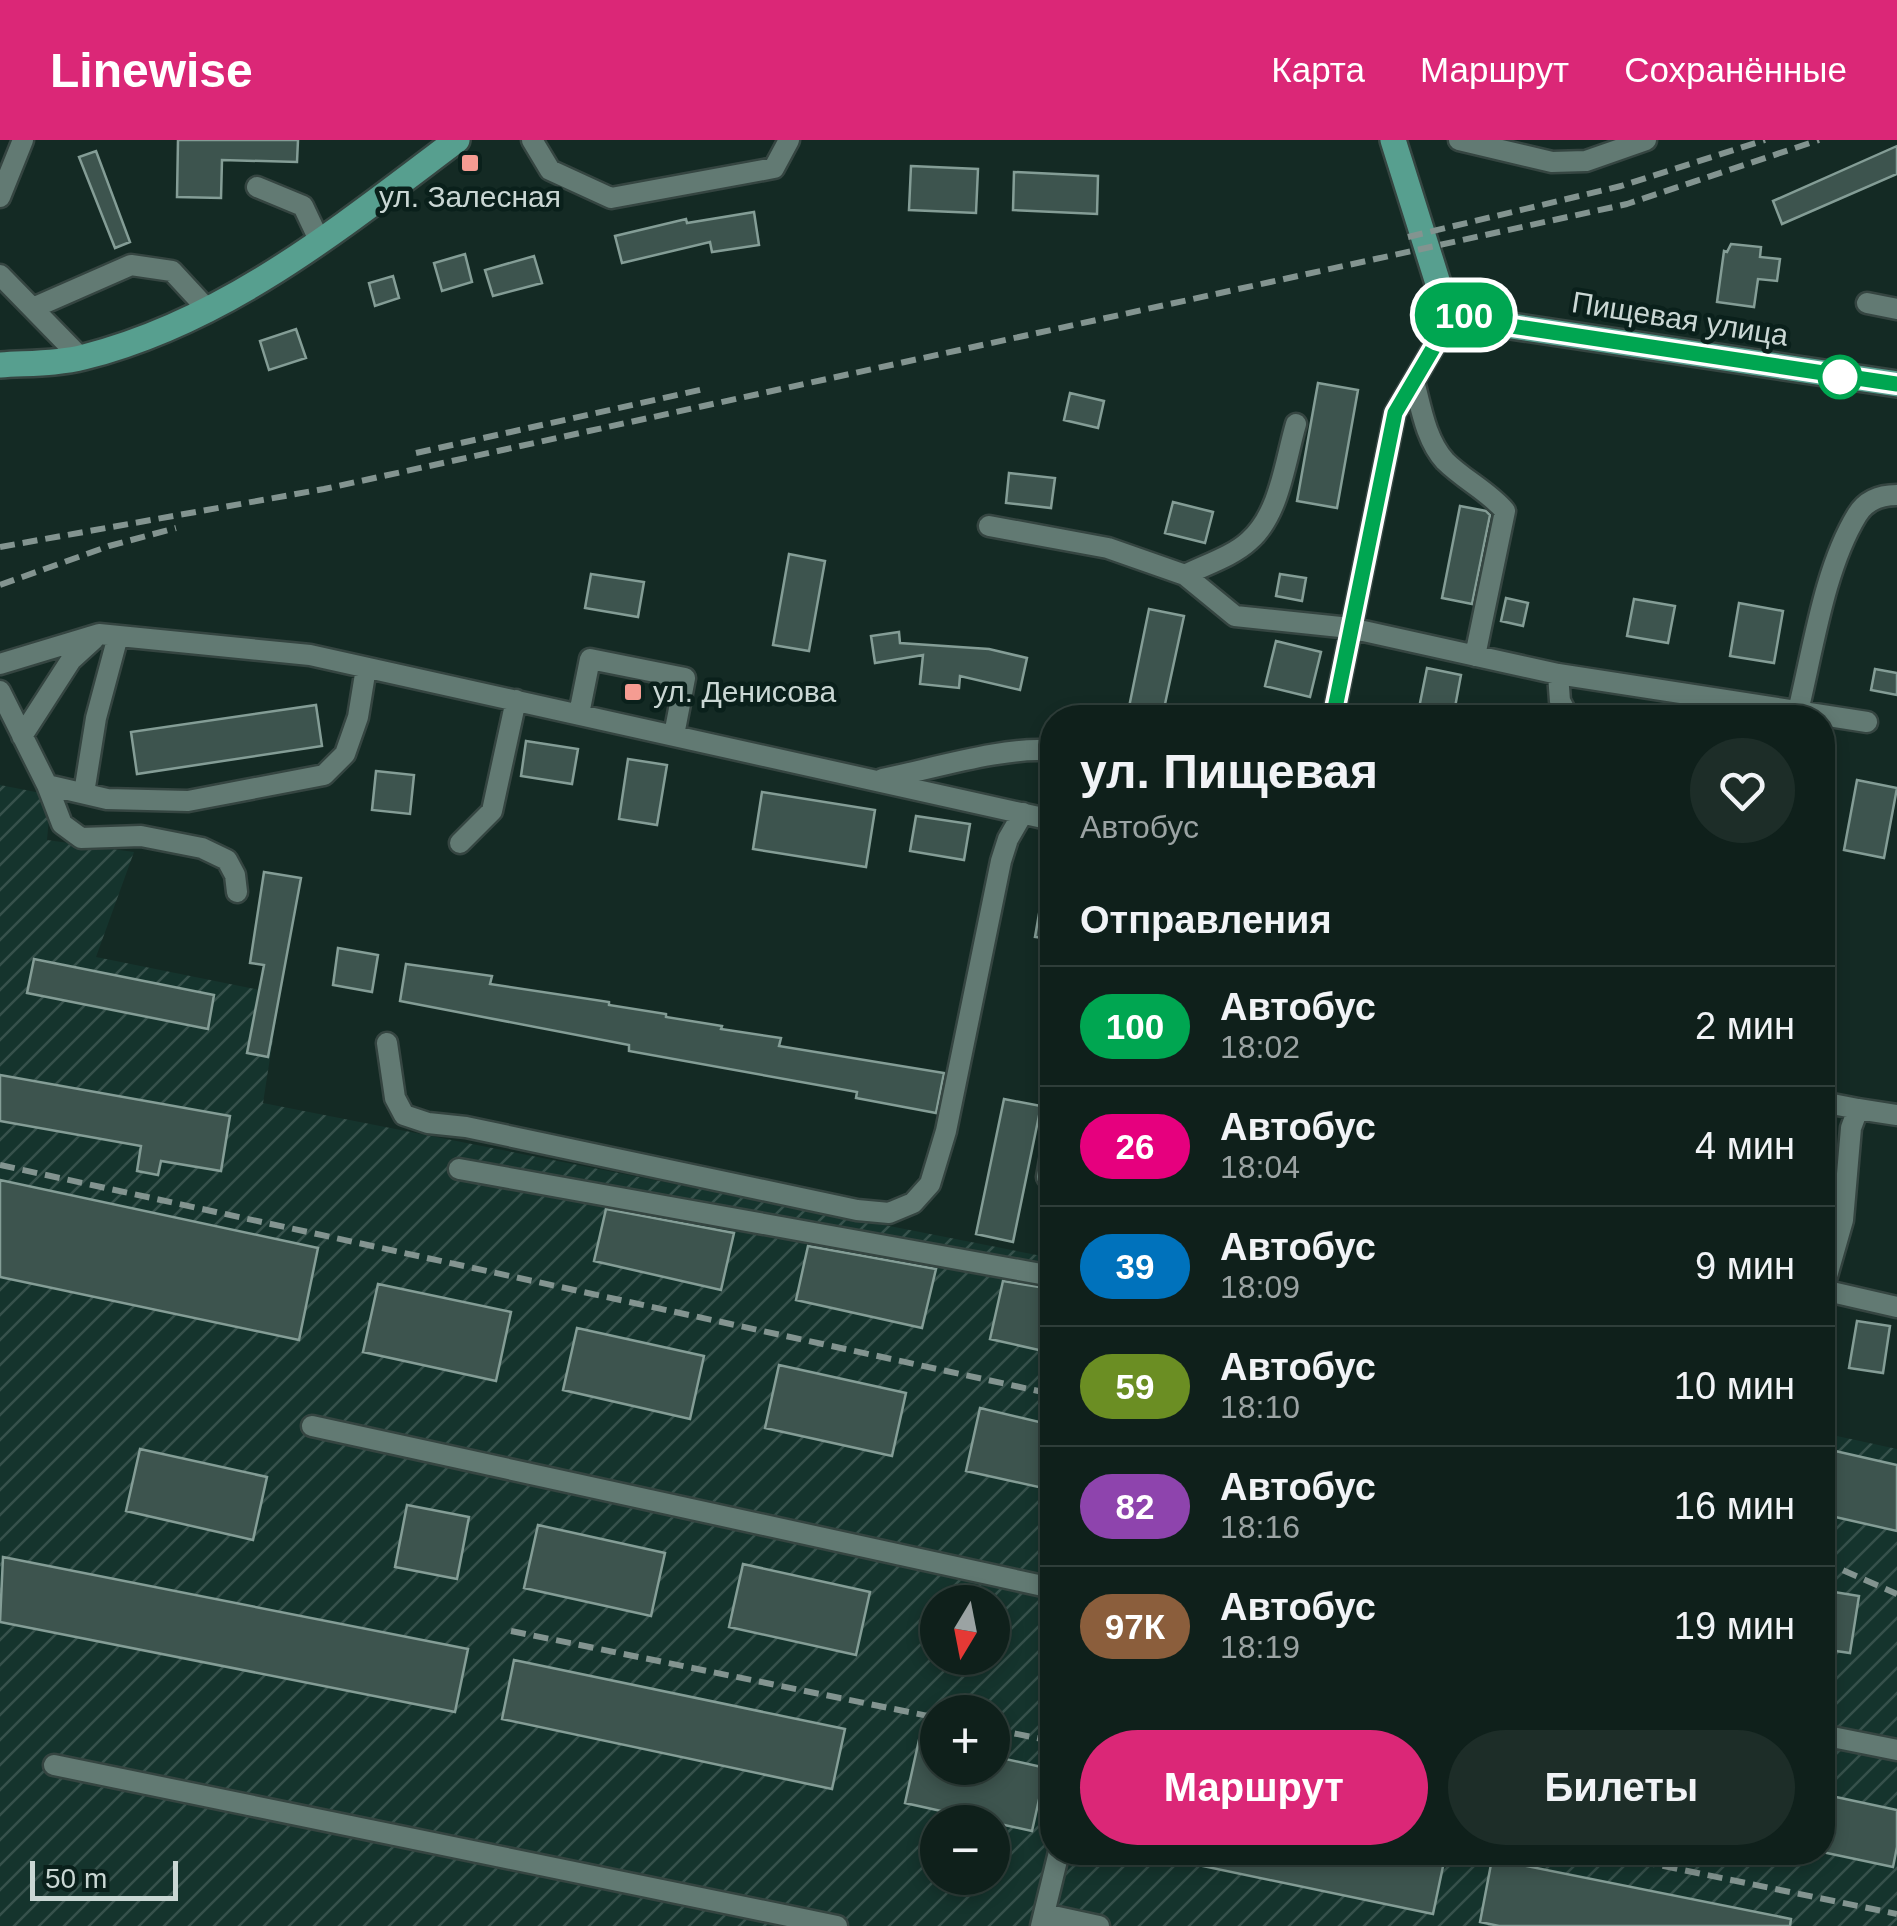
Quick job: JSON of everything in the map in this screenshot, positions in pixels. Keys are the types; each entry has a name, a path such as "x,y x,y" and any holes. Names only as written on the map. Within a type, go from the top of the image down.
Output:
{"main road":[{"path":"0,365 81,358 183,324 295,261 457,140"},
{"path":"1392,140 1442,296 1455,311"},
{"name":"Пищевая улица","path":"1455,311 1478,321 1897,384"}],"street":[{"path":"0,197 23,140"},
{"path":"532,140 550,170 611,198 774,168 788,140"},
{"path":"1459,140 1552,162 1586,161 1646,140"},
{"path":"257,186 303,206 320,242"},
{"path":"33,308 131,264 172,271 208,310"},
{"path":"0,275 81,358"},
{"path":"1867,304 1897,309"},
{"path":"1335,705 1395,413 1455,311"},
{"path":"1414,381 1432,443 1446,461 1505,512 1475,656"},
{"path":"1185,575 1248,543 1262,526 1271,509 1296,424"},
{"path":"1800,705 1833,572 1858,513 1871,500 1897,495"},
{"path":"989,526 1108,548 1185,575 1236,616 1350,628 1558,674 1759,705"},
{"path":"22,736 70,660 108,635"},
{"path":"84,793 108,635"},
{"path":"0,664 108,635 310,655 1040,817"},
{"path":"579,714 590,659 685,678 674,735"},
{"path":"48,785 107,799 188,802 324,776 345,754 358,717 366,668"},
{"path":"1558,674 1562,705"},
{"path":"0,691 48,785 62,824 81,838 140,836 202,848 227,860 235,875 237,892"},
{"path":"460,843 492,811 516,700"},
{"path":"1835,717 1867,722"},
{"path":"874,780 1040,750"},
{"path":"387,1042 395,1098 404,1115 857,1210 889,1213 913,1203 930,1184 946,1132 1001,861 1008,839 1024,813"},
{"path":"1835,1105 1897,1115"},
{"path":"1835,1255 1843,1220 1851,1128 1858,1109"},
{"path":"460,1170 1040,1274"},
{"path":"1835,1293 1897,1307"},
{"path":"312,1426 1040,1585"},
{"path":"1835,1738 1897,1750"},
{"path":"54,1765 837,1926"},
{"path":"1056,1865 1042,1920 1099,1926"}],"shaded area":[{"path":"0,785 51,795 47,840 134,852 96,957 280,994 263,1103 1040,1256 1040,1865 1835,1865 1835,1436 1897,1449 1897,1926 0,1926"}],"building":[{"path":"178,140 298,140 297,162 222,160 221,198 177,197"},
{"path":"1897,146 1897,174 1782,224 1773,201"},
{"path":"96,151 130,242 115,248 79,157"},
{"path":"911,166 978,169 976,213 909,210"},
{"path":"1014,172 1098,176 1097,214 1013,210"},
{"path":"754,212 759,245 712,252 710,242 622,263 615,236 686,219 687,223"},
{"path":"1731,244 1761,247 1760,257 1780,259 1777,281 1758,279 1754,307 1717,302 1724,251"},
{"path":"465,254 472,282 442,291 434,263"},
{"path":"534,256 542,283 493,296 485,270"},
{"path":"393,276 399,298 375,306 369,283"},
{"path":"296,329 306,358 269,370 260,341"},
{"path":"1318,383 1358,390 1337,508 1297,501"},
{"path":"1070,393 1104,401 1098,428 1064,420"},
{"path":"1009,473 1055,478 1051,508 1006,503"},
{"path":"1173,502 1213,512 1205,543 1165,533"},
{"path":"1460,506 1490,515 1472,604 1442,598"},
{"path":"789,554 825,561 809,651 773,645"},
{"path":"591,574 644,582 638,617 585,608"},
{"path":"1280,574 1306,578 1302,601 1276,596"},
{"path":"1506,598 1528,603 1523,626 1501,621"},
{"path":"1634,599 1675,606 1668,643 1627,636"},
{"path":"1739,603 1783,611 1774,663 1730,656"},
{"path":"1149,609 1184,616 1165,705 1129,705"},
{"path":"899,632 900,643 989,649 1027,658 1020,690 960,676 959,688 920,684 923,655 875,663 871,636"},
{"path":"1276,641 1321,652 1310,697 1265,686"},
{"path":"1427,668 1461,675 1455,705 1420,705"},
{"path":"1875,669 1897,673 1897,695 1871,690"},
{"path":"316,705 322,746 137,774 131,732"},
{"path":"526,741 578,749 572,784 521,776"},
{"path":"628,759 667,765 657,825 619,819"},
{"path":"376,771 414,775 410,814 372,810"},
{"path":"1857,780 1897,788 1884,858 1844,850"},
{"path":"762,792 875,810 866,867 753,849"},
{"path":"916,816 970,824 964,860 910,851"},
{"path":"264,872 301,878 268,1057 247,1053 264,965 250,963"},
{"path":"1040,908 1040,938 1035,937"},
{"path":"338,948 378,955 372,992 333,985"},
{"path":"34,959 214,995 208,1029 27,993"},
{"path":"406,964 492,976 490,984 609,1002 722,1026 721,1029 781,1038 779,1046 944,1073 936,1113 856,1098 857,1092 629,1051 629,1045 400,1001"},
{"path":"0,1075 230,1116 221,1171 161,1161 158,1175 137,1171 141,1146 0,1121"},
{"path":"1004,1099 1040,1106 1013,1242 976,1234"},
{"path":"0,1180 318,1248 299,1340 0,1277"},
{"path":"606,1209 734,1233 721,1290 594,1261"},
{"path":"808,1246 936,1269 922,1328 796,1300"},
{"path":"1003,1281 1040,1287 1040,1350 990,1339"},
{"path":"378,1284 511,1312 496,1381 363,1352"},
{"path":"1857,1321 1890,1326 1883,1373 1849,1368"},
{"path":"577,1328 704,1356 690,1419 563,1390"},
{"path":"779,1365 906,1393 892,1456 765,1428"},
{"path":"980,1408 1040,1422 1040,1487 966,1471"},
{"path":"140,1449 267,1477 253,1540 126,1511"},
{"path":"1835,1451 1897,1465 1897,1531 1835,1517"},
{"path":"407,1505 469,1517 457,1579 395,1567"},
{"path":"538,1525 665,1553 651,1616 524,1588"},
{"path":"3,1557 468,1649 455,1712 0,1622"},
{"path":"743,1564 870,1592 856,1655 729,1627"},
{"path":"1835,1592 1859,1596 1850,1653 1835,1651"},
{"path":"514,1660 845,1729 832,1789 502,1719"},
{"path":"919,1740 920,1785 1010,1785 1010,1760 1040,1767 1040,1795 1032,1831 1010,1826 1010,1805 920,1806 905,1803"},
{"path":"1835,1797 1897,1810 1893,1867 1835,1855"},
{"path":"1198,1865 1443,1865 1433,1914"},
{"path":"1491,1865 1522,1865 1791,1919 1790,1926 1499,1926 1480,1922"}],"railway":[{"path":"1408,237 1621,186 1765,140"},
{"path":"0,547 324,489 1627,204 1819,140"},
{"path":"416,453 704,389"},
{"path":"0,585 109,546 176,528"},
{"path":"0,1165 1040,1391"},
{"path":"1835,1567 1897,1594"},
{"path":"511,1631 920,1714"},
{"path":"1010,1733 1040,1739"},
{"path":"1658,1865 1897,1914"}],"bus line":[{"name":"100","path":"1335,705 1395,413 1455,311 1478,321 1897,384"}],"place":[{"name":"ул. Залесная","path":"470,163"},
{"name":"ул. Денисова","path":"633,692"}]}
